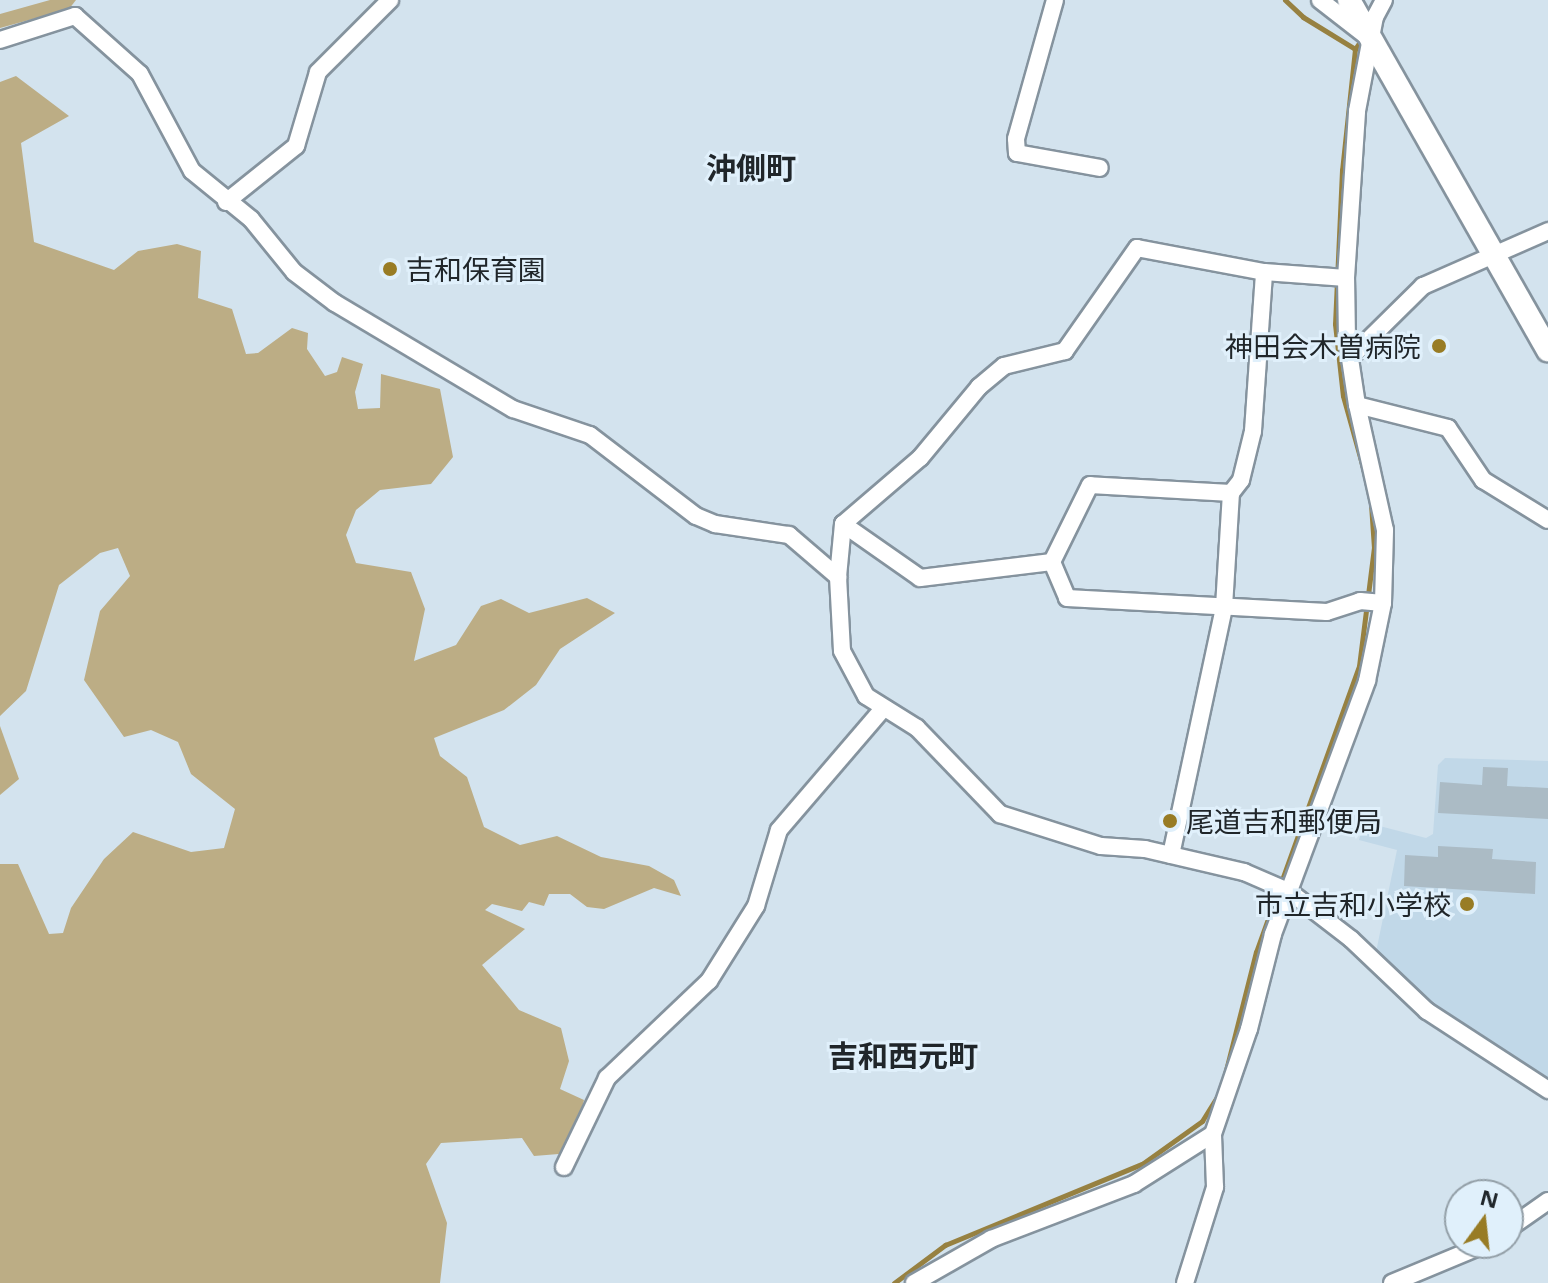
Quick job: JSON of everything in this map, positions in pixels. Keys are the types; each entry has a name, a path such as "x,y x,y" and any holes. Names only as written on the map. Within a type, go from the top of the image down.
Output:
{"street":[{"path":"226,202 296,146 318,72 390,0"},
{"path":"1055,0 1016,139 1017,153 1100,168"},
{"path":"1320,0 1350,10 1372,41 1548,350"},
{"path":"1185,1283 1215,1187 1213,1134 1290,892 1367,681 1383,603 1385,530 1357,405 1350,358 1346,278 1357,111 1384,0"},
{"path":"0,40 75,16 140,74 192,171 226,202 251,219 282,260 335,303 513,409 590,435 696,516 715,524 789,535 838,577"},
{"path":"1350,358 1423,286 1548,231"},
{"path":"1346,278 1264,272 1137,248 1065,351 1004,366 979,387 920,458 843,524 838,577 842,651 866,696 882,710 917,728 1000,814 1018,823 1101,846 1171,855 1244,872 1290,892 1351,939 1427,1011 1548,1090"},
{"path":"1171,855 1224,607 1231,493 1241,480 1253,431 1264,272"},
{"path":"1357,405 1448,428 1483,480 1548,520"},
{"path":"1231,493 1090,485 1052,562 1067,598 1327,612 1360,601 1383,603"},
{"path":"843,524 920,578 1052,562"},
{"path":"564,1167 607,1078 709,981 756,906 779,830 882,710"},
{"path":"914,1283 991,1239 1134,1184 1213,1134"},
{"path":"1524,1218 1548,1201"},
{"path":"1392,1283 1450,1259"}],"shaded area":[{"path":"50,0 76,0 69,9 0,28 0,14"},
{"path":"16,76 69,116 21,143 34,242 114,270 138,251 177,244 201,251 198,298 232,309 246,354 258,353 292,328 308,333 307,349 325,376 337,372 342,357 363,364 355,392 358,409 380,408 381,374 440,389 453,457 431,484 380,490 356,510 346,535 356,563 411,572 425,609 414,661 456,645 481,606 501,599 529,613 587,598 615,613 560,649 536,685 504,710 434,738 440,756 467,777 484,827 520,845 557,836 601,857 649,866 674,880 681,896 654,888 604,909 587,907 570,894 549,894 544,906 529,902 522,911 492,904 485,910 525,929 482,965 519,1010 561,1028 569,1061 560,1089 584,1100 571,1153 534,1156 522,1138 441,1143 426,1164 447,1223 440,1283 0,1283 0,864 18,864 49,934 63,933 71,908 104,859 133,832 191,852 224,848 235,809 191,774 178,742 151,730 124,737 84,680 100,611 130,576 118,548 100,553 59,585 26,691 0,716 0,82"},
{"path":"0,726 19,779 0,795"},
{"name":"市立吉和小学校","path":"1445,758 1548,761 1548,1084 1431,1007 1375,957 1397,850 1359,840 1364,822 1426,838 1433,834 1438,765"}],"building":[{"path":"1483,767 1508,768 1507,786 1548,788 1548,819 1438,813 1440,782 1482,785"},
{"path":"1438,846 1493,849 1492,859 1536,862 1535,894 1404,886 1405,855 1438,857"}],"waterway":[{"path":"1285,0 1303,17 1355,49"},
{"path":"1364,36 1355,49 1342,170 1335,324 1343,396 1365,475"},
{"path":"1223,1082 1256,952 1359,666 1374,548 1371,504"},
{"path":"894,1283 945,1245 1142,1164 1202,1121 1220,1092"}],"place":[{"name":"吉和保育園","path":"390,269"},
{"name":"神田会木曽病院","path":"1439,346"},
{"name":"尾道吉和郵便局","path":"1170,821"},
{"name":"市立吉和小学校","path":"1467,904"}],"district":[{"name":"沖側町","path":"751,168"},
{"name":"吉和西元町","path":"903,1056"}]}
